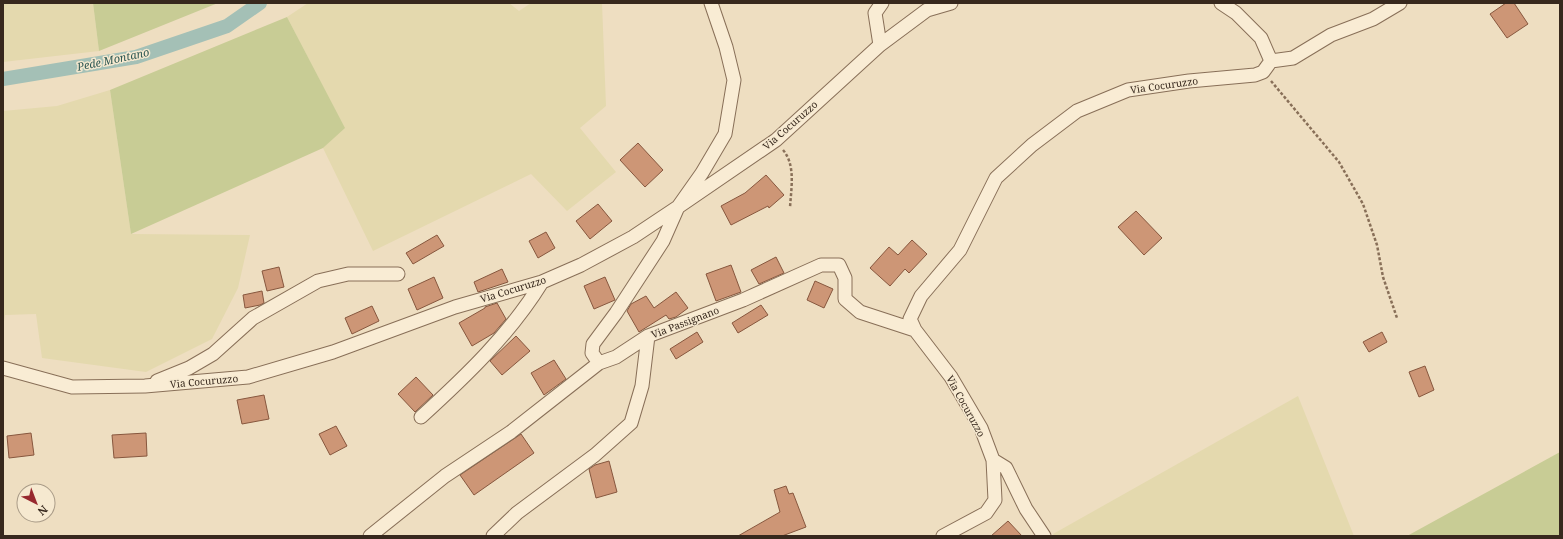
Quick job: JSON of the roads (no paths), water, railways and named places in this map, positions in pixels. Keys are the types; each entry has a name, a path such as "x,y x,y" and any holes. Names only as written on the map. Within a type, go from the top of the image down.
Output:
{"street":[{"path":"599,363 592,354 593,344 616,313 663,241 678,207 702,173 725,134 734,80 726,47 712,3"},
{"path":"880,45 875,13 882,3"},
{"name":"Via Cocuruzzo","path":"3,368 72,387 145,386 248,377 333,352 455,307 542,282 581,265 620,244 678,207 776,140 880,45 927,10 950,3"},
{"path":"1221,3 1236,13 1261,38 1271,61 1293,58 1331,35 1373,18 1400,3"},
{"name":"Via Cocuruzzo","path":"993,460 981,428 951,377 914,330 910,320 921,296 960,250 996,178 1032,145 1077,111 1128,90 1189,81 1255,75 1263,72 1271,61"},
{"name":"Via Passignano","path":"370,536 445,476 511,432 599,363 616,357 648,336 743,300 821,265 839,265 845,278 845,299 860,312 914,330"},
{"path":"145,386 189,368 213,354 253,318 318,281 348,274 398,274"},
{"path":"421,417 451,390 508,330 542,282"},
{"path":"493,536 517,513 595,455 631,423 642,386 648,336"},
{"path":"943,536 986,513 995,500 993,460"},
{"path":"993,460 1006,468 1026,509 1044,536"}],"waterway":[{"name":"Pede Montano","path":"3,79 136,57 227,26 260,3"}]}
